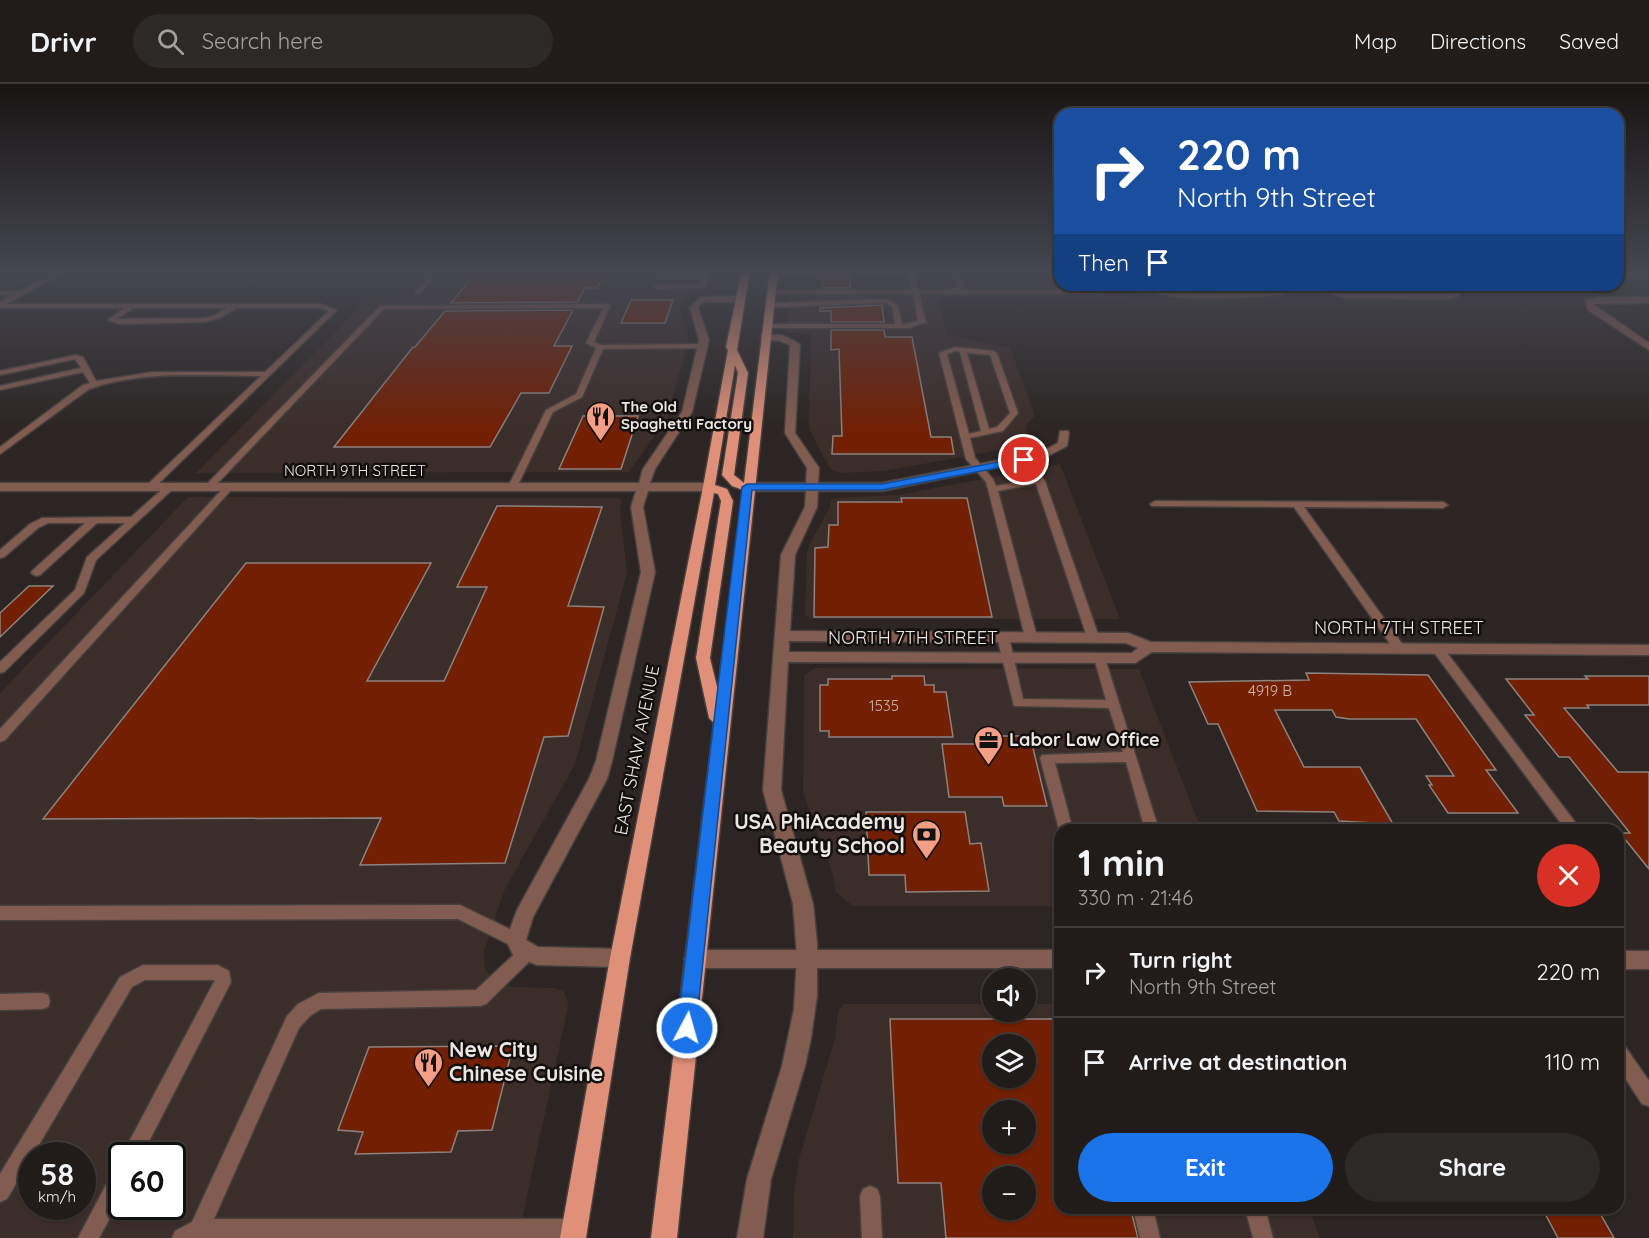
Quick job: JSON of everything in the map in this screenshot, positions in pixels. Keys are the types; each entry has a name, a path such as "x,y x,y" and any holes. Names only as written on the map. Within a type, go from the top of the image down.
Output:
{"main road":[{"name":"EAST SHAW AVENUE","path":"574,1234 620,958 709,487 735,324"},
{"path":"664,1238 766,324"},
{"path":"731,346 743,373 728,475 736,484 747,487"},
{"path":"709,487 723,492 727,501 703,658 720,730"}],"street":[{"path":"620,958 537,956 522,946 525,916 598,778 604,761 648,572 637,514 642,488 649,469 684,419 704,334 699,324"},
{"path":"1615,324 1649,347"},
{"path":"750,1238 757,1184 800,1036 805,1009 806,958 803,904 772,790 788,555 812,507 813,468 790,433 795,344 765,332"},
{"path":"747,487 882,487 1044,455 1063,444 1064,433"},
{"name":"NORTH 9TH STREET","path":"0,487 709,487"},
{"name":"NORTH 7TH STREET","path":"783,636 1128,638 1149,647 1649,650"},
{"name":"NORTH 7TH STREET","path":"782,657 1135,658 1149,647"},
{"path":"694,958 1054,959"},
{"path":"1624,960 1649,960"}],"lane":[{"path":"151,486 320,324"},
{"path":"210,486 366,324"},
{"path":"599,324 590,343 600,347 702,346"},
{"path":"765,332 915,326 919,324"},
{"path":"513,487 549,412 579,395 600,347"},
{"path":"965,437 1000,429 1014,413 993,353 955,349 943,353 965,437 971,459 990,481 993,489 1031,637"},
{"path":"963,350 986,432"},
{"path":"0,373 70,357 80,358 94,384"},
{"path":"0,388 86,369"},
{"path":"0,452 86,387 94,384 153,374 269,374"},
{"path":"1024,460 1040,481 1093,637"},
{"path":"993,489 1040,481"},
{"path":"0,669 80,591 91,559 171,486"},
{"path":"0,737 230,486"},
{"path":"1155,504 1443,505"},
{"path":"1297,505 1399,648"},
{"path":"0,555 34,526 46,520 133,520"},
{"path":"36,573 94,520"},
{"path":"1003,637 1018,703 1114,704"},
{"path":"1437,648 1569,824"},
{"path":"1100,658 1150,824"},
{"path":"1064,824 1047,758 1131,757"},
{"path":"0,913 460,912 522,946 480,998 319,1001 304,1010 293,1022 191,1234 574,1234"},
{"path":"0,1192 126,982 143,974 218,972 223,976 223,982 139,1142"},
{"path":"0,1002 42,1001"},
{"path":"1624,1060 1649,1097"},
{"path":"870,1196 872,1238"},
{"path":"88,1238 108,1201"},
{"path":"1144,1214 1150,1238"},
{"path":"1257,1214 1263,1238"}],"shaded area":[{"path":"343,324 684,324 688,340 667,419 629,472 196,473"},
{"path":"788,324 944,324 947,334 1010,348 1035,416 1026,425 1029,442 1022,446 885,471 839,473 830,469 809,429 811,334 787,332"},
{"path":"1060,464 1120,619 810,619 805,614 809,545 834,498 898,495"},
{"path":"188,497 618,498 622,500 620,508 627,573 575,764 504,891 484,951 485,969 498,983 512,987 554,988 563,991 567,998 568,1007 518,1238 0,1238 0,693"},
{"path":"815,668 1139,669 1199,824 1054,824 1054,906 853,906 836,892 833,875 803,792 804,675"},
{"path":"844,1004 982,1004 982,1022 1036,1022 1036,1004 1054,1004 1054,1214 1311,1214 1320,1238 793,1238 794,1195 799,1159 835,1038 838,1011"}],"building":[{"path":"434,324 566,324 554,346 572,346 549,393 521,393 490,447 334,447"},
{"path":"831,330 884,330 885,337 912,337 931,437 951,437 954,454 832,454 833,436 842,436 839,349 831,350"},
{"name":"The Old Spaghetti Factory","path":"583,416 638,416 621,469 559,469"},
{"path":"901,498 967,498 992,617 814,617 815,548 828,547 829,525 838,525 838,502 902,502"},
{"path":"497,506 602,507 568,606 604,607 568,736 544,737 505,863 360,865 381,818 43,819 246,563 431,563 367,681 444,681 487,587 457,587"},
{"path":"29,586 53,586 0,637 0,613"},
{"path":"1306,673 1428,675 1496,770 1486,770 1518,813 1448,813 1429,785 1432,785 1426,776 1454,776 1416,719 1349,719 1336,717 1332,710 1275,710 1304,767 1360,767 1393,824 1339,821 1334,812 1257,811 1218,724 1208,724 1189,682 1309,680"},
{"path":"892,676 924,676 925,685 934,685 934,692 946,692 953,737 829,737 829,731 820,731 820,685 828,685 828,679 892,679"},
{"path":"1585,676 1649,676 1649,705 1587,705 1589,708 1564,708 1618,772 1649,772 1649,869 1624,838 1624,833 1630,833 1624,824 1569,757 1559,757 1525,715 1534,715 1506,679 1588,679"},
{"path":"991,736 1030,736 1047,806 1004,806 1002,797 949,797 942,744 992,744"},
{"name":"USA PhiAcademy Beauty School","path":"866,812 965,812 970,844 981,843 989,891 906,892 905,875 869,875"},
{"path":"890,1019 982,1019 982,1022 1036,1022 1036,1019 1054,1019 1054,1214 1132,1214 1138,1238 946,1238 941,1183 898,1183"},
{"name":"New City Chinese Cuisine","path":"513,1046 492,1130 458,1131 451,1152 355,1154 363,1132 338,1130 369,1047"},
{"path":"1545,1214 1600,1214 1614,1238 1558,1238"}],"place":[{"name":"The Old Spaghetti Factory","path":"600,442"},
{"name":"Labor Law Office","path":"988,766"},
{"name":"USA PhiAcademy Beauty School","path":"926,860"},
{"name":"New City Chinese Cuisine","path":"428,1088"}],"route":[{"path":"687,1028 747,487 882,487 1024,460"}]}
